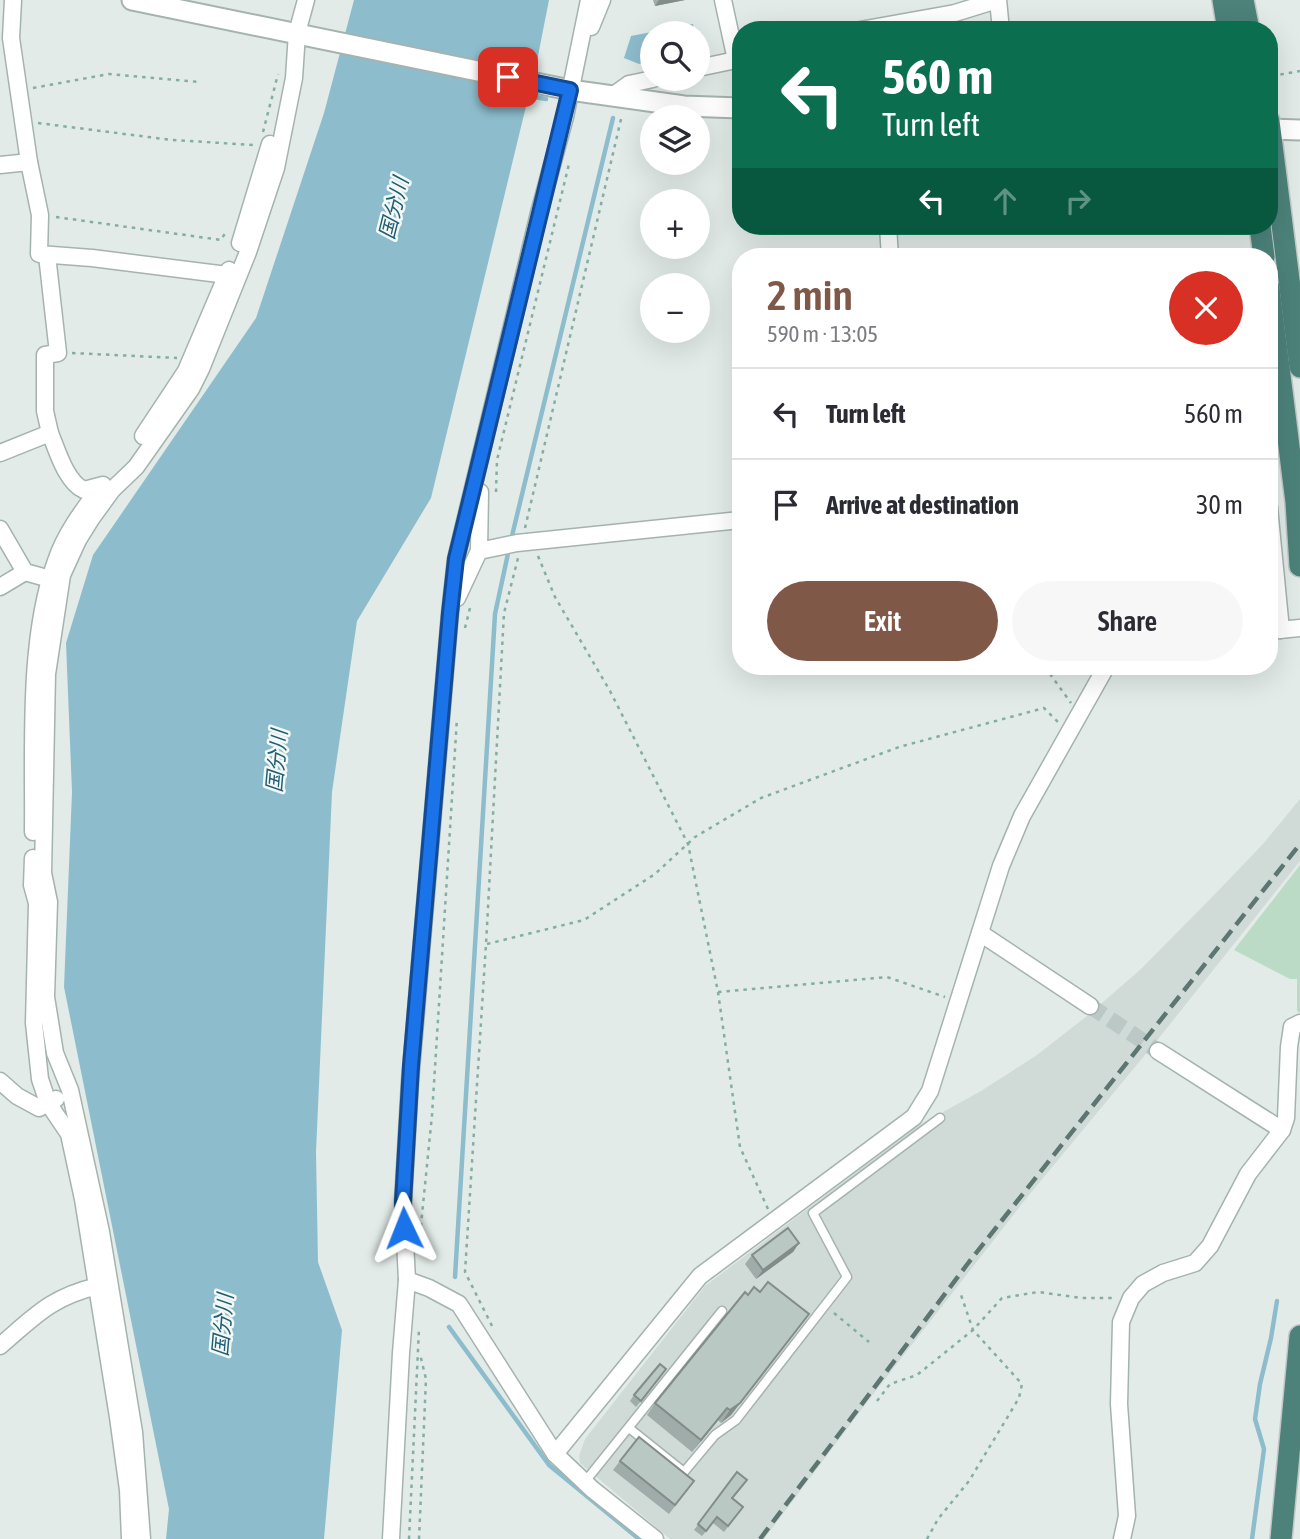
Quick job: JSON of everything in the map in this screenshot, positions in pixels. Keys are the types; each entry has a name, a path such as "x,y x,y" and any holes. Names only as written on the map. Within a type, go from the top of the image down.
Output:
{"highway":[{"path":"1223,0 1226,21"},
{"path":"1243,0 1247,21"},
{"path":"1278,191 1300,367"},
{"path":"1278,387 1296,502 1300,566"},
{"path":"1281,1539 1300,1336"},
{"path":"1295,1539 1300,1494"}],"street":[{"path":"13,0 11,38 29,162 40,215 39,254 227,275"},
{"path":"132,0 300,40 564,89 684,106 732,108"},
{"path":"142,1539 134,1432 101,1233 70,1090 55,1053 46,997 48,902 43,873 47,674 62,575 78,540 106,498 136,467 191,389 276,168 306,0"},
{"path":"391,1539 407,1280 403,1202 410,1081 456,559 564,89 579,45 589,0"},
{"path":"579,45 602,0"},
{"path":"723,0 732,36"},
{"path":"910,21 955,13 997,0 999,21"},
{"path":"130,1539 128,1490 98,1286 69,1134 48,1103 40,1079 34,1023 37,903 32,885 38,639 50,579 73,527 103,484 125,463 172,394 191,359 227,275 241,255 247,218 267,158 286,67 300,40"},
{"path":"710,66 732,61"},
{"path":"611,97 629,84 640,82"},
{"path":"1278,127 1300,130"},
{"path":"0,166 29,162"},
{"path":"47,255 58,353 45,355 45,411 50,433 78,488 84,490 103,484"},
{"path":"0,453 50,433"},
{"path":"450,613 485,550 481,459"},
{"path":"485,550 524,542 732,521"},
{"path":"0,529 26,572 50,579"},
{"path":"0,587 26,572"},
{"path":"1278,631 1300,628"},
{"path":"555,1454 700,1276 914,1117 930,1091 1001,866 1022,816 1101,675"},
{"path":"979,933 1090,1006"},
{"path":"1122,1539 1127,1516 1119,1404 1121,1322 1131,1298 1143,1284 1195,1263 1210,1246 1248,1174 1282,1130 1286,1118 1292,1027 1300,1023"},
{"path":"1158,1051 1282,1130"},
{"path":"0,1081 17,1096 39,1108 70,1090"},
{"path":"407,1280 459,1304 555,1454 584,1483 654,1539"},
{"path":"0,1346 53,1301 76,1291 98,1286"}],"lane":[{"path":"629,1428 684,1472 715,1435 736,1420 848,1277 813,1213 940,1118"},
{"path":"584,1483 722,1311"}],"path":[{"path":"1278,75 1300,71"},
{"path":"20,90 109,75 200,82"},
{"path":"494,1330 464,1272 504,613 524,542 622,114"},
{"path":"24,121 172,140 260,146"},
{"path":"495,501 497,460 569,166 568,153"},
{"path":"40,215 221,240 231,223 247,218"},
{"path":"58,353 191,359"},
{"path":"524,542 610,691 688,844 718,992 740,1147 774,1221"},
{"path":"464,629 472,598"},
{"path":"1051,675 1079,715"},
{"path":"420,1235 432,1115 458,707"},
{"path":"486,944 583,920 655,874 695,837 761,798 899,747 1044,708 1069,732"},
{"path":"718,992 887,977 958,1002"},
{"path":"927,1539 938,1519 969,1481 1019,1398 1022,1384 973,1330 960,1292"},
{"path":"877,1401 890,1384 917,1375 973,1330 1002,1298 1038,1292 1082,1298 1131,1298"},
{"path":"824,1306 869,1342"},
{"path":"409,1539 419,1328"},
{"path":"419,1350 426,1379 419,1539"}],"shaded area":[{"path":"1300,799 1300,861 1029,1195 764,1539 670,1539 580,1463 579,1456 585,1439 705,1286 916,1127 981,1091 1037,1055 1087,1016 1141,969 1216,893 1263,844"}],"green space":[{"path":"1300,865 1300,1013 1297,1011 1297,979 1290,979 1234,950"}],"water":[{"name":"国分川","path":"354,0 549,0 537,61 431,498 357,621 332,792 316,1152 318,1262 342,1330 324,1539 166,1539 169,1509 64,987 72,792 66,643 93,555 256,318 324,113"},
{"path":"640,34 640,64 624,58 631,36"}],"building":[{"path":"788,1228 799,1243 763,1270 752,1255"},
{"path":"768,1282 809,1314 740,1403 730,1410 727,1408 701,1440 655,1403 745,1292 748,1295 754,1287 760,1292"},
{"path":"660,1364 666,1369 641,1401 634,1395"},
{"path":"639,1437 694,1481 675,1505 620,1461"},
{"path":"737,1472 747,1480 732,1498 743,1507 728,1526 717,1517 706,1531 698,1524"}],"waterway":[{"path":"523,95 546,99"},
{"path":"511,540 613,118"},
{"path":"455,1277 495,614 509,549"},
{"path":"1252,1539 1264,1449 1255,1419 1277,1301"},
{"path":"449,1327 549,1465 639,1539"}],"tunnel":[{"path":"1090,1006 1158,1051"}],"railway":[{"path":"760,1539 969,1262 1300,844"}],"route":[{"path":"404,1228 403,1202 411,1066 456,559 570,90 508,77"}]}
